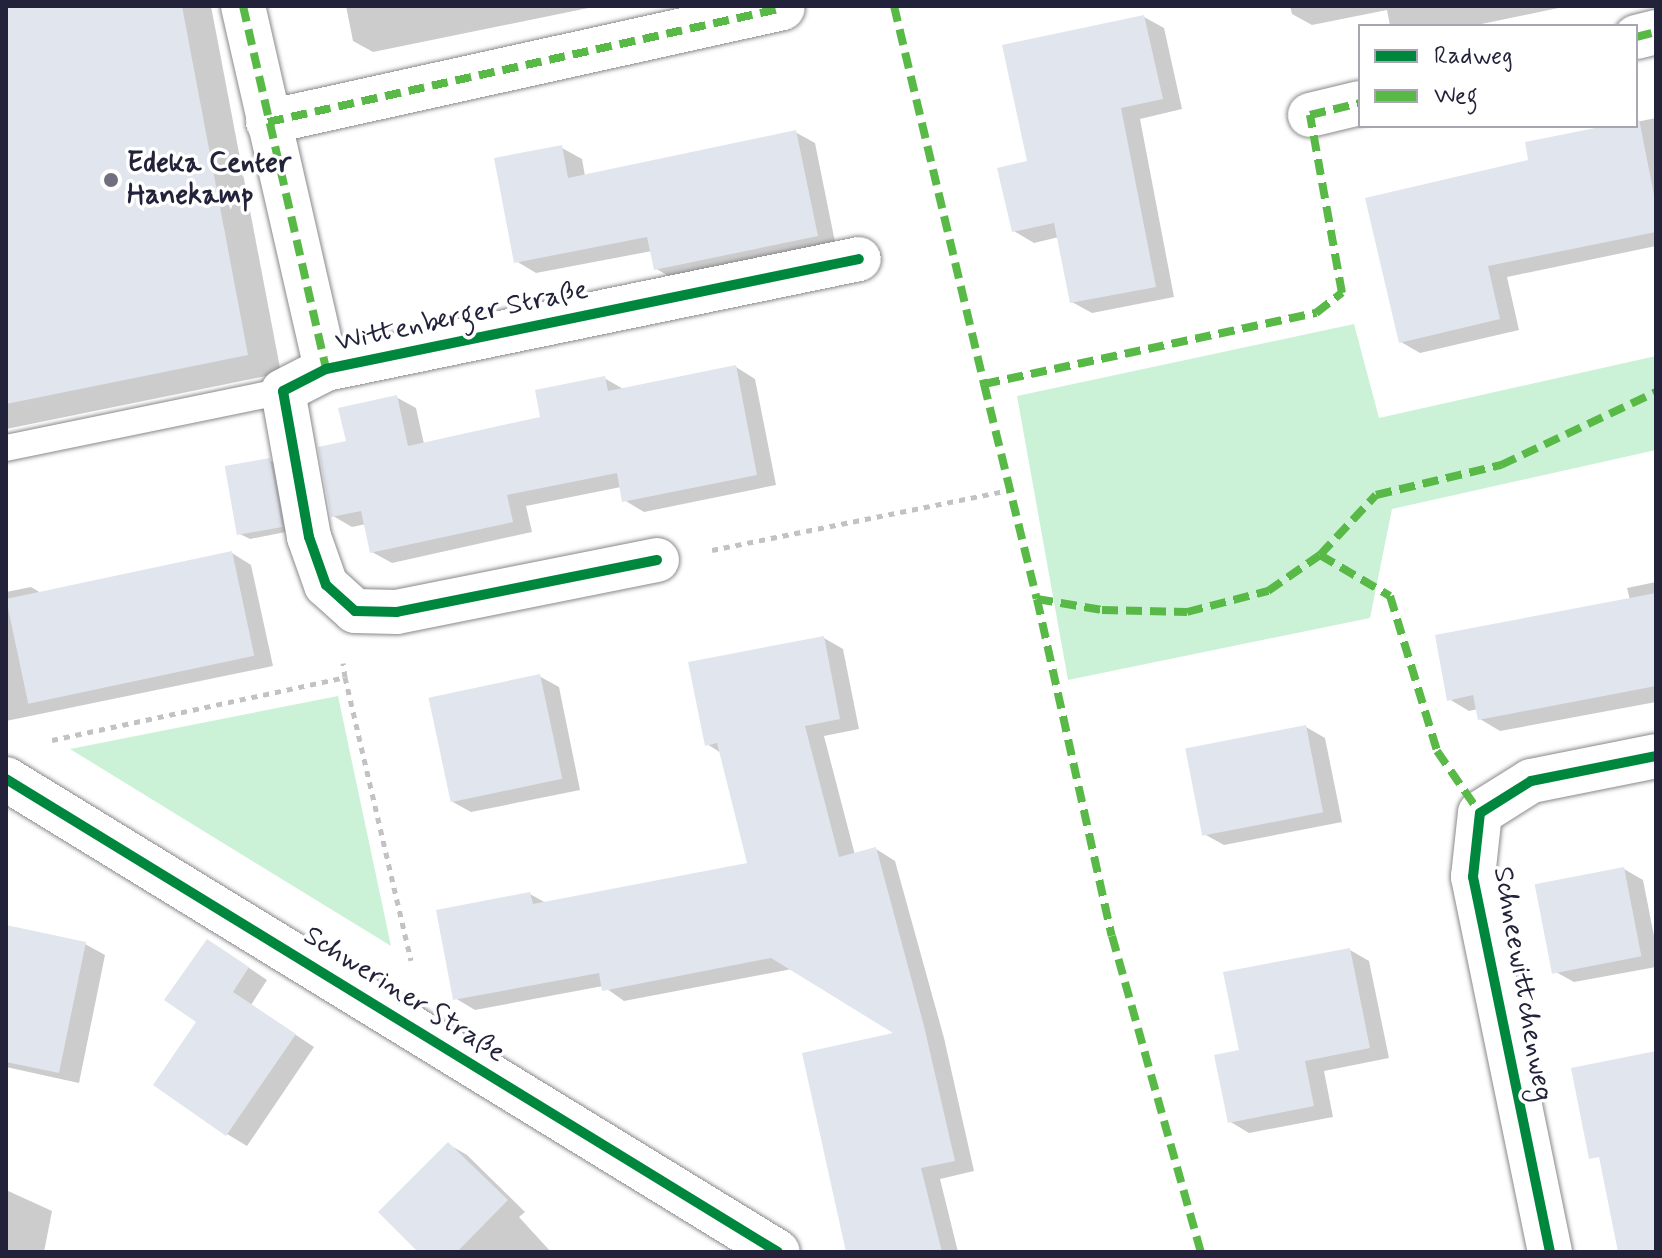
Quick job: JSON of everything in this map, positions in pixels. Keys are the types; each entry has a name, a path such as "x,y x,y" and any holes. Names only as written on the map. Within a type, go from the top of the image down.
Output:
{"street":[{"name":"Wittenberger Straße","path":"243,6 326,369"},
{"path":"268,122 783,8"},
{"path":"1310,115 1358,103"},
{"name":"Wittenberger Straße","path":"283,391 326,369 859,259"},
{"path":"283,391 309,537 326,585 355,611 397,612 657,560"},
{"name":"Schneewittchenweg","path":"1550,1252 1473,877 1480,813 1531,781 1656,756"},
{"name":"Schweriner Straße","path":"6,779 778,1252"}],"lane":[{"path":"6,448 283,391"}],"path":[{"path":"657,560 1009,490"},
{"path":"355,611 338,639 416,982 391,1016"},
{"path":"48,740 345,677"}],"green space":[{"path":"1354,324 1379,418 1656,356 1656,450 1392,509 1370,618 1068,680 1017,396"},
{"path":"338,696 391,946 70,749"}],"building":[{"name":"Edeka Center Hanekamp","path":"6,6 182,6 248,355 6,404"},
{"path":"1144,15 1163,99 1121,108 1156,287 1070,303 1054,223 1012,232 997,168 1027,161 1002,45"},
{"path":"1639,119 1656,205 1656,232 1488,266 1500,319 1399,343 1365,198 1528,160 1525,142 1595,128 1638,128"},
{"path":"796,130 818,236 654,270 647,237 514,263 494,158 562,145 568,178"},
{"path":"736,365 757,475 622,502 617,473 507,495 513,522 370,553 361,511 331,517 318,447 346,441 338,408 397,395 408,446 540,417 535,390 605,376 608,391"},
{"path":"270,458 282,527 237,535 225,466"},
{"path":"232,551 254,656 28,704 6,599"},
{"path":"1656,593 1656,686 1478,720 1473,695 1447,701 1435,635"},
{"path":"824,636 840,719 805,726 839,857 876,847 924,1026 955,1161 921,1168 942,1252 846,1252 802,1053 893,1033 771,958 602,991 599,973 453,1000 436,910 530,892 533,904 747,863 717,743 705,746 688,662"},
{"path":"540,674 562,779 451,802 428,698"},
{"path":"1306,725 1323,812 1202,836 1185,748"},
{"path":"1624,867 1641,956 1552,974 1535,884"},
{"path":"6,925 86,942 59,1073 6,1062"},
{"path":"207,939 249,967 233,992 296,1034 226,1136 153,1085 196,1022 164,1000"},
{"path":"1350,948 1370,1048 1305,1061 1314,1106 1228,1123 1214,1055 1239,1050 1223,972"},
{"path":"1656,1051 1656,1252 1618,1252 1599,1157 1589,1159 1571,1068"},
{"path":"448,1142 508,1200 457,1252 418,1252 378,1212"}],"marked path":[{"path":"243,6 326,369"},
{"path":"894,6 984,384 1316,313 1342,293 1310,115 1358,103"},
{"path":"268,122 783,8"},
{"path":"1638,36 1656,32"},
{"path":"984,384 1037,599 1112,936 1201,1252"},
{"path":"1037,599 1102,610 1187,612 1268,591 1320,555 1376,495 1501,465 1656,392"},
{"path":"1320,555 1390,596 1437,751 1480,813"}],"cycle path":[{"path":"657,560 397,612 355,611 326,585 309,537 283,391 326,369 859,259"},
{"path":"1550,1252 1473,877 1480,813 1531,781 1656,756"},
{"path":"6,779 778,1252"}],"place":[{"name":"Edeka Center Hanekamp","path":"111,180"}]}
